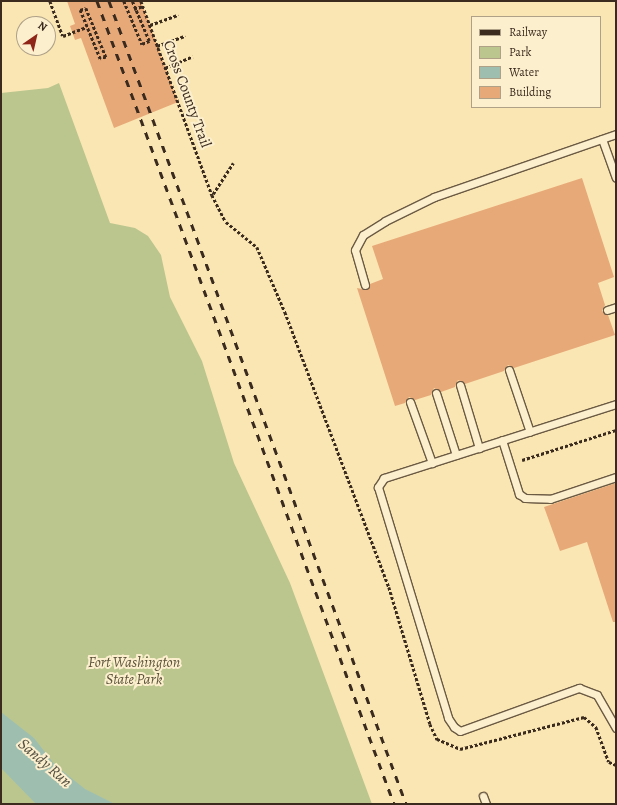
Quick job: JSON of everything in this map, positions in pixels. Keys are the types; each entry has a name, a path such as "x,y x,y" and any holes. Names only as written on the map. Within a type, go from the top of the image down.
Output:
{"lane":[{"path":"365,285 355,250 363,235 434,197 616,134"},
{"path":"602,139 616,178"},
{"path":"607,310 616,307"},
{"path":"509,370 530,432"},
{"path":"460,385 479,448"},
{"path":"436,393 456,455"},
{"path":"410,402 432,463"},
{"path":"616,404 384,478 378,487 448,718 460,731 579,688 597,695 616,728"},
{"path":"502,440 519,494 525,498 550,499 616,477"},
{"path":"483,796 486,804"}],"path":[{"path":"50,1 63,36 86,27"},
{"path":"124,1 142,44 149,41 132,1"},
{"name":"Cross County Trail","path":"141,1 212,195 233,163"},
{"path":"134,8 143,6"},
{"path":"86,8 106,57 100,59 86,27 80,10 86,8"},
{"path":"150,25 178,15"},
{"path":"157,46 185,36"},
{"path":"165,68 193,56"},
{"path":"522,460 616,430"}],"green space":[{"name":"Fort Washington State Park","path":"59,83 110,223 135,228 148,236 161,255 170,297 202,361 234,463 290,583 372,804 1,804 1,93 48,88"}],"water":[{"name":"Sandy Run","path":"1,712 34,738 55,765 85,789 115,804 36,804 1,768"}],"building":[{"path":"67,1 141,1 178,102 114,128 81,38 75,40 70,26 75,24"},
{"path":"582,178 614,277 598,283 605,305 602,311 608,315 615,335 514,368 508,365 504,371 465,384 458,380 455,387 441,392 434,388 431,395 415,400 409,397 405,403 395,406 357,288 367,290 370,284 383,279 372,246"},
{"path":"616,483 616,622 613,622 587,542 560,551 544,507"}],"railway":[{"path":"97,1 394,804"},
{"path":"109,1 406,804"}]}
